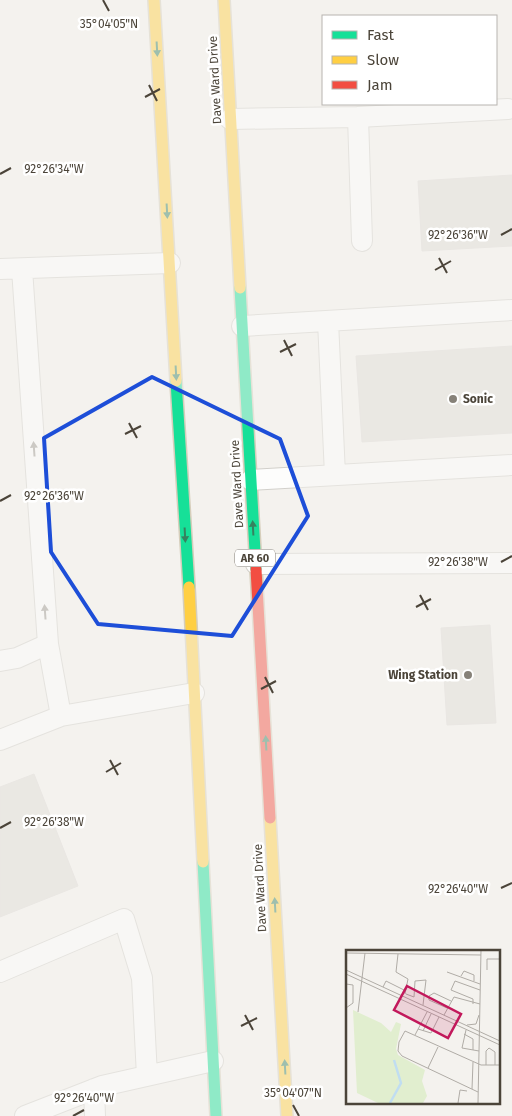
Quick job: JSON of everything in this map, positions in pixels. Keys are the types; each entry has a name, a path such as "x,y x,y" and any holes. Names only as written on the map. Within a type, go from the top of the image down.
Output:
{"main road":[{"path":"154,0 216,1116"},
{"name":"Dave Ward Drive","path":"224,0 287,1116"}],"lane":[{"path":"230,119 358,117 508,108"},
{"path":"358,117 362,241"},
{"path":"0,269 170,263"},
{"path":"22,269 48,644 61,716"},
{"path":"242,326 512,310"},
{"path":"328,321 335,475"},
{"path":"251,480 512,465"},
{"path":"256,564 512,563"},
{"path":"0,661 17,658 48,644"},
{"path":"0,740 61,716 194,693"},
{"path":"0,972 124,919 142,978 147,1076"},
{"path":"25,1116 94,1089 213,1061"},
{"path":"94,1089 95,1116"}],"highlighted area":[{"path":"152,377 280,439 308,516 232,636 98,624 51,552 44,438"}],"building":[{"path":"512,175 512,246 422,251 418,181"},
{"name":"Sonic","path":"512,346 512,433 362,442 356,356"},
{"name":"Wing Station","path":"490,625 496,723 447,725 441,628"},
{"path":"34,774 78,886 0,917 0,787"}],"traffic: fast":[{"path":"240,288 256,569"},
{"path":"176,381 189,587"},
{"path":"203,862 216,1116"}],"traffic: slow":[{"path":"154,0 176,381"},
{"path":"224,0 240,288"},
{"path":"189,587 203,862"},
{"path":"270,818 287,1116"}],"traffic: jam":[{"path":"256,569 270,818"}],"place":[{"name":"Sonic","path":"453,399"},
{"name":"Wing Station","path":"468,675"}]}
